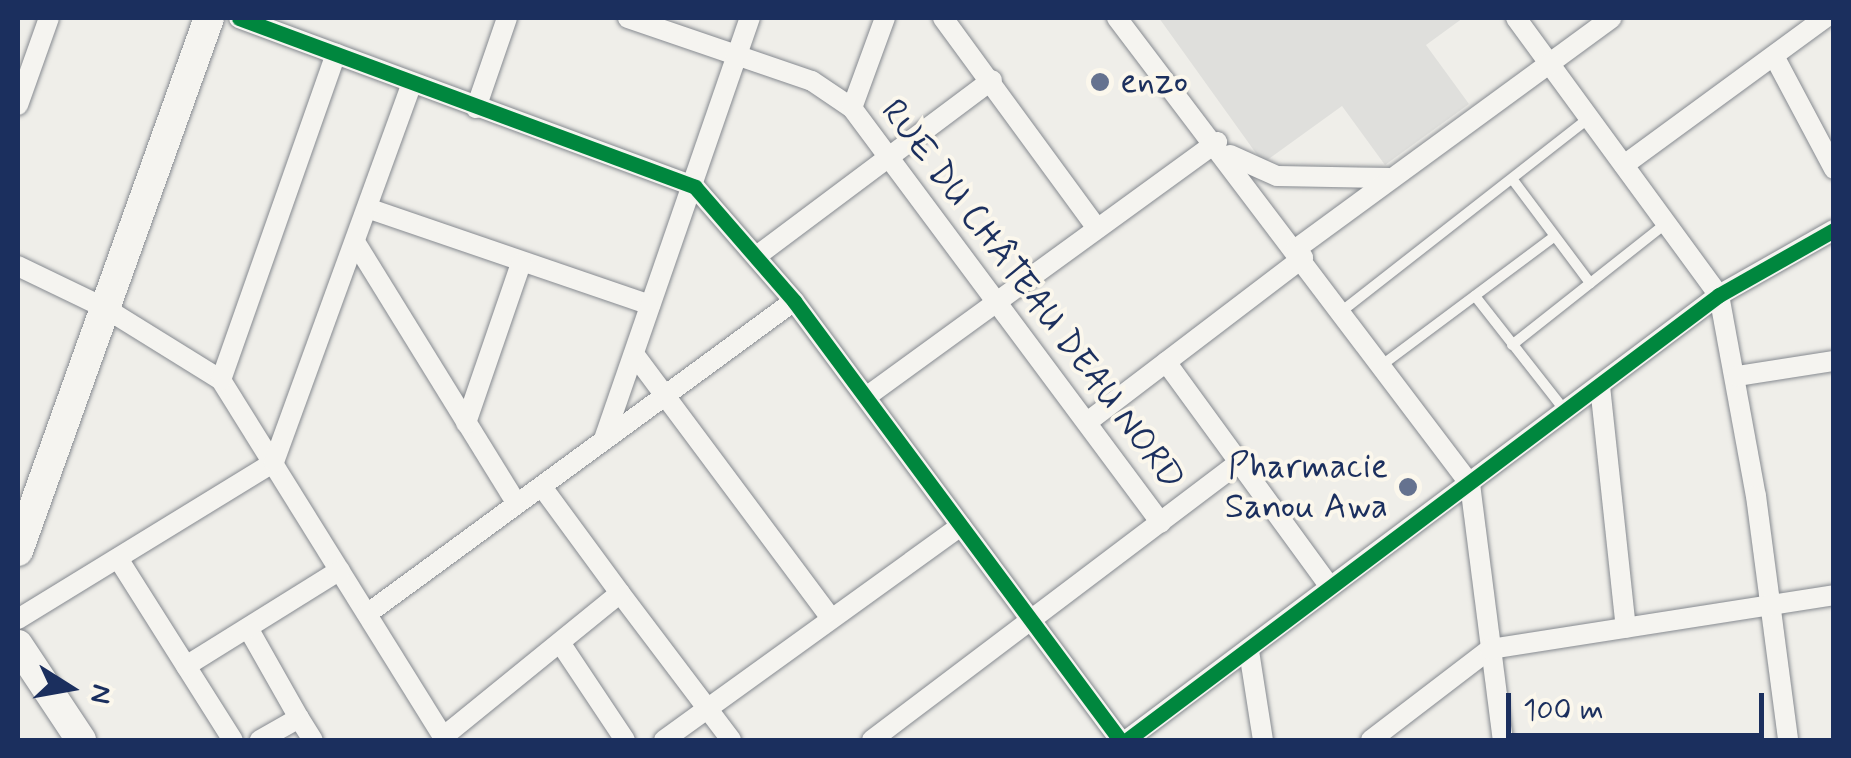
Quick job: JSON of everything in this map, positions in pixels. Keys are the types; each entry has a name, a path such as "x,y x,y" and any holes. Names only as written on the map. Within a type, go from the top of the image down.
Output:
{"main road":[{"path":"18,552 210,18"},
{"path":"18,644 81,740"}],"street":[{"path":"18,105 22,79 50,18"},
{"path":"239,18 410,85 695,187 794,301 1034,618 1120,740"},
{"path":"476,108 507,18"},
{"name":"RUE DU CHÂTEAU DEAU NORD","path":"628,18 812,81 852,108 1090,420 1161,523"},
{"path":"604,441 695,187 750,18"},
{"path":"852,108 885,18"},
{"path":"943,18 1095,226"},
{"path":"1118,18 1221,148 1470,484 1503,740"},
{"path":"1516,18 1719,295 1737,376 1788,740"},
{"path":"1090,420 1393,178 1612,18"},
{"path":"1624,164 1825,18"},
{"path":"221,380 336,54"},
{"path":"1774,56 1834,170"},
{"path":"758,255 992,80"},
{"path":"18,619 274,462 370,210 410,85"},
{"path":"1221,148 1277,176 1393,178"},
{"path":"866,397 1095,226 1221,148"},
{"path":"370,210 650,305"},
{"path":"1127,740 1719,295 1834,230"},
{"path":"357,246 517,504"},
{"path":"466,423 521,263"},
{"path":"18,266 105,308 221,380 444,739 620,593"},
{"path":"367,614 794,301"},
{"path":"634,354 831,618"},
{"path":"1737,376 1834,361"},
{"path":"1166,362 1330,587"},
{"path":"1600,386 1626,628"},
{"path":"872,740 1240,462"},
{"path":"542,487 731,740"},
{"path":"664,740 961,526"},
{"path":"119,560 232,740"},
{"path":"186,666 340,570"},
{"path":"1371,740 1490,649 1834,594"},
{"path":"248,628 313,740"},
{"path":"561,644 625,740"},
{"path":"1249,651 1262,740"},
{"path":"260,740 299,718"}],"lane":[{"path":"1342,310 1590,118"},
{"path":"1513,180 1590,283"},
{"path":"1512,345 1668,222"},
{"path":"1382,365 1554,238"},
{"path":"1474,296 1566,412"}],"shaded area":[{"path":"1159,18 1463,18 1426,45 1469,104 1385,165 1342,106 1263,163"}],"cycle path":[{"path":"239,18 695,187 794,301 1120,740"},
{"path":"1127,740 1719,295 1834,230"}],"place":[{"name":"enzo","path":"1100,82"},
{"name":"Pharmacie Sanou Awa","path":"1408,487"}]}
